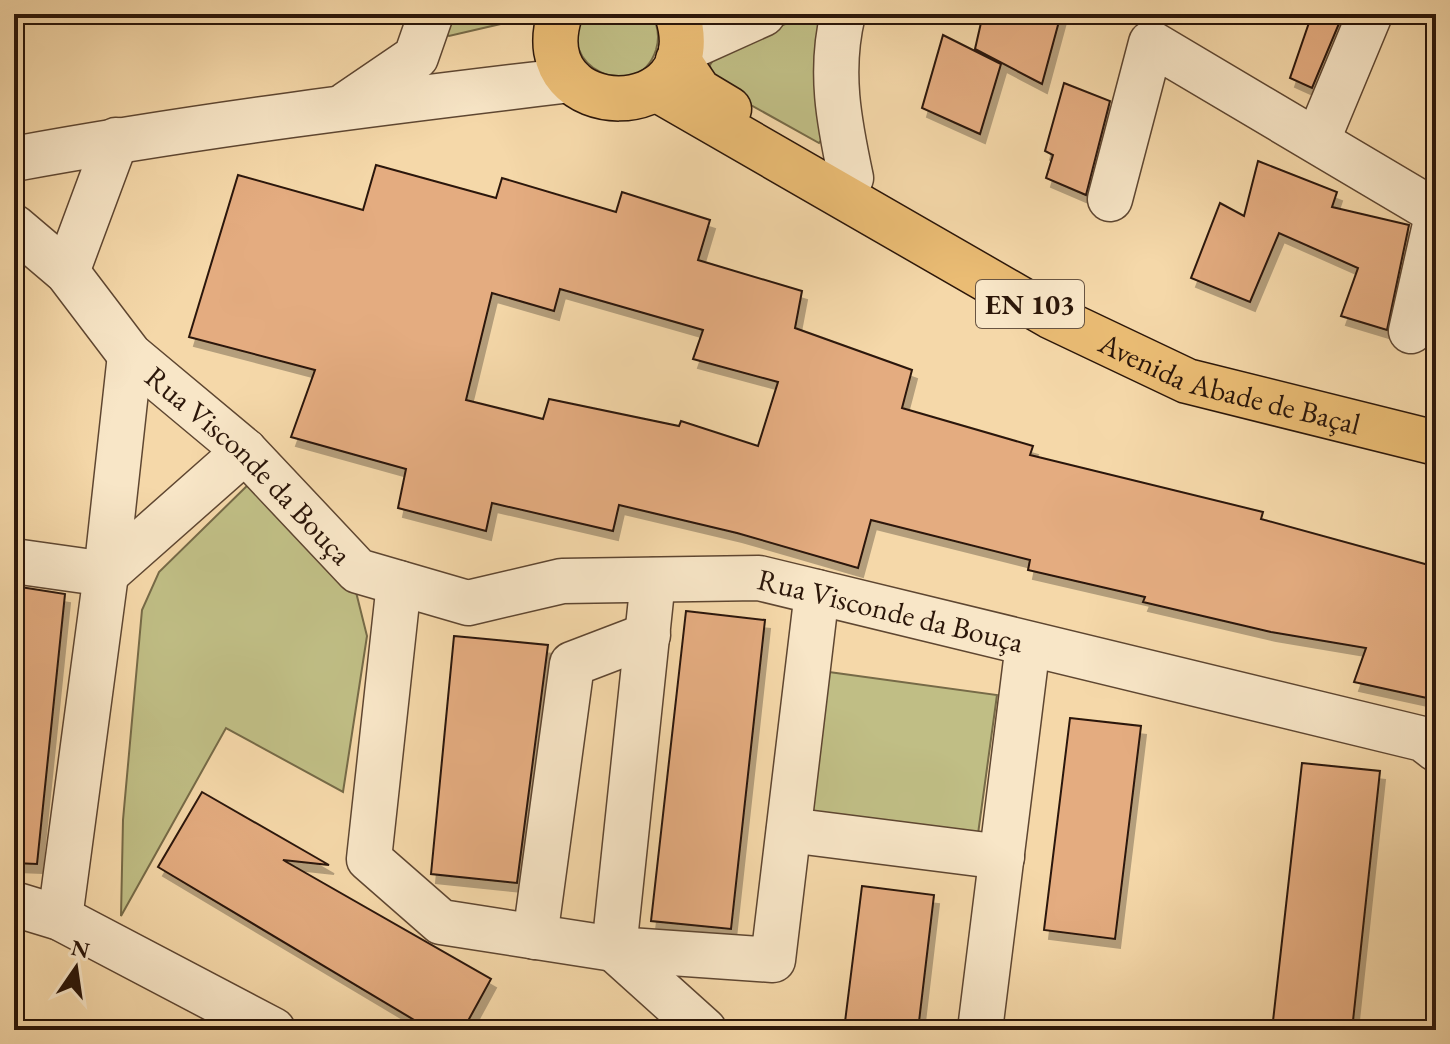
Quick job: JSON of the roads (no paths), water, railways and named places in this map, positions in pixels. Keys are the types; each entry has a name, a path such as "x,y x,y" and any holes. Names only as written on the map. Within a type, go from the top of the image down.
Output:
{"main road":[{"path":"562,47 602,99 621,101 673,53"},
{"name":"Avenida Abade de Baçal","path":"673,53 699,91 1064,299 1197,361 1436,421"},
{"name":"Avenida Abade de Baçal","path":"673,53 1050,316 1187,381 1436,443"}],"street":[{"path":"342,108 416,57 431,14"},
{"path":"673,53 763,14"},
{"path":"843,14 835,61 835,105 851,178"},
{"path":"1318,139 1370,14"},
{"path":"1110,199 1151,43 1318,139 1436,212"},
{"path":"14,159 116,140 342,108 562,47"},
{"path":"67,272 116,140"},
{"path":"1411,331 1436,220"},
{"path":"14,227 67,272 130,355"},
{"name":"Rua Visconde da Bouça","path":"130,355 245,451 358,571 468,603 562,581 759,578 1423,739 1436,749"},
{"name":"Rua Visconde da Bouça","path":"60,918 106,574 130,355"},
{"path":"14,561 106,574 245,451"},
{"path":"614,949 653,580"},
{"path":"399,583 369,859 441,922 614,949 773,960 817,592"},
{"path":"535,937 572,664 648,635"},
{"path":"980,1030 1028,644"},
{"path":"789,830 1002,857"},
{"path":"14,904 60,918 273,1030"},
{"path":"614,949 704,1030"}]}
